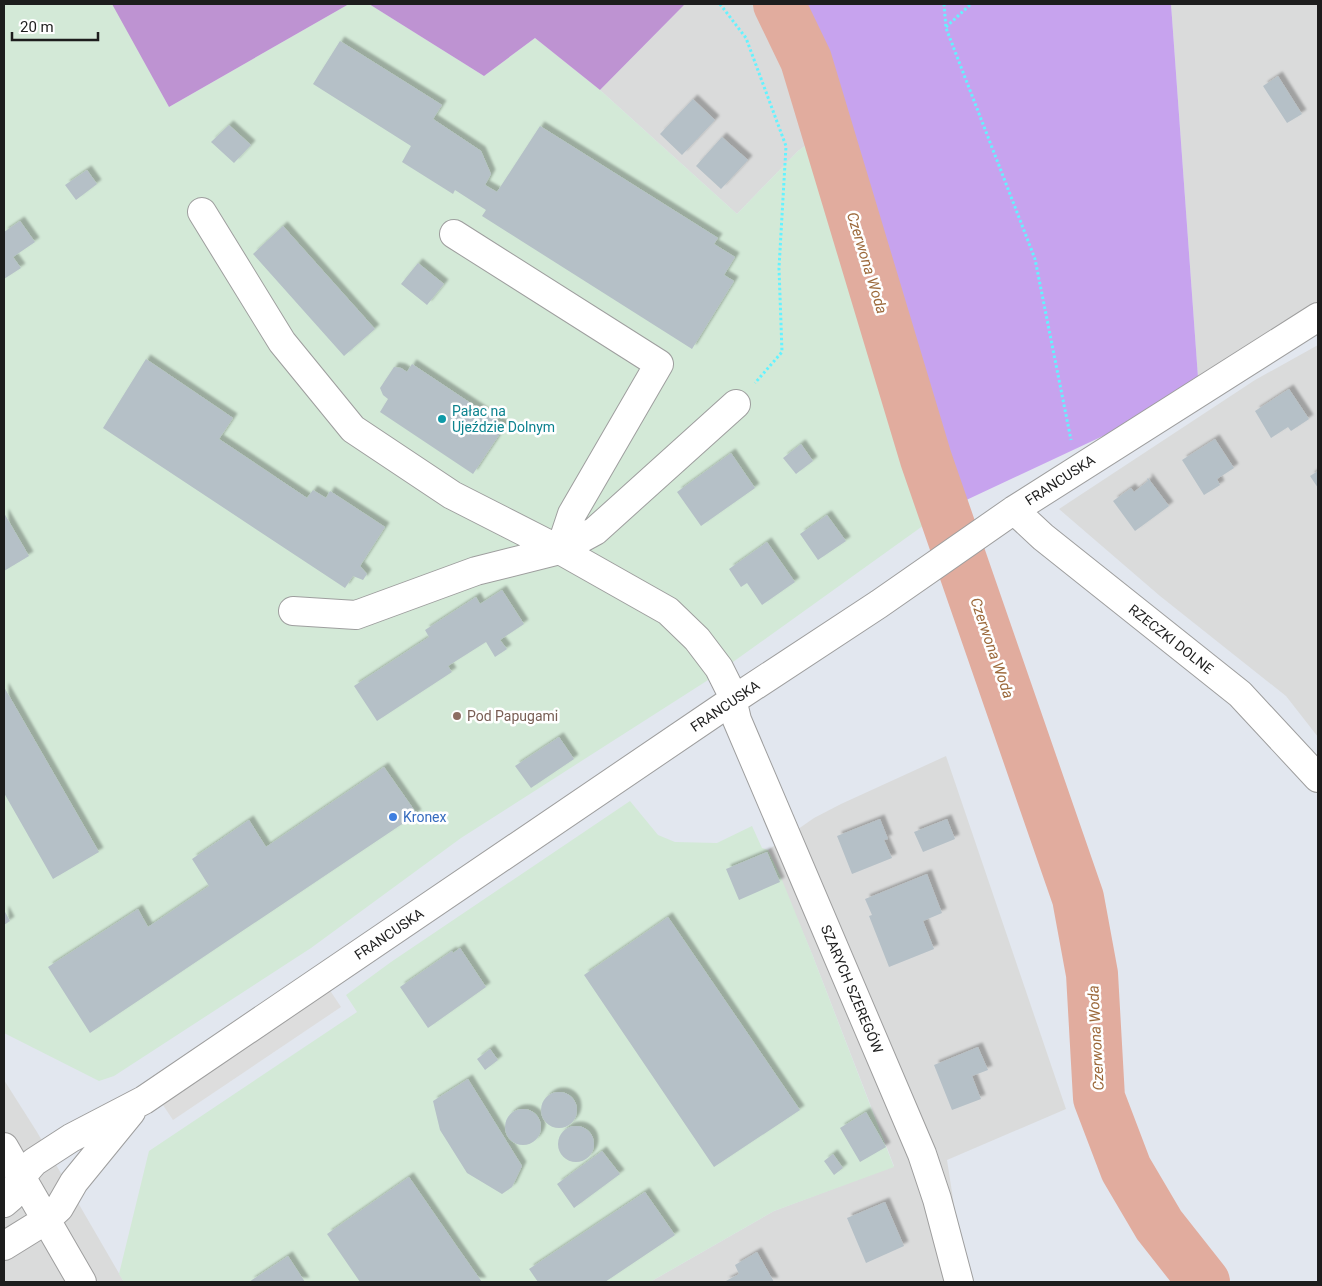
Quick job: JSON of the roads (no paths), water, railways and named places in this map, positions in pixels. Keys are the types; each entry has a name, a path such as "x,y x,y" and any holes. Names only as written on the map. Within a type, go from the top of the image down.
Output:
{"street":[{"name":"SZARYCH SZEREGÓW","path":"202,212 282,342 353,429 452,495 560,550 668,611 697,639 719,668 733,700 737,720 922,1154 938,1199 959,1282"},
{"path":"454,234 659,364 572,514 560,550"},
{"name":"FRANCUSKA","path":"4,1203 11,1198 21,1177 34,1162 71,1138 137,1105 733,700 879,604 1014,510 1318,317"},
{"path":"293,611 356,615 476,571 560,550 595,531 736,404"},
{"name":"RZECZKI DOLNE","path":"1014,510 1043,537 1240,694 1318,778"},
{"name":"FRANCUSKA","path":"4,1246 46,1220 59,1208 74,1182 137,1105"},
{"path":"4,1147 82,1282"}],"waterway":[{"name":"Czerwona Woda","path":"779,4 806,60 926,459 1078,898 1092,974 1099,1098 1126,1169 1159,1225 1204,1282"}],"place":[{"name":"Pałac na Ujeździe Dolnym","path":"442,419"},
{"name":"Pod Papugami","path":"457,716"},
{"name":"Kronex","path":"393,817"}]}
